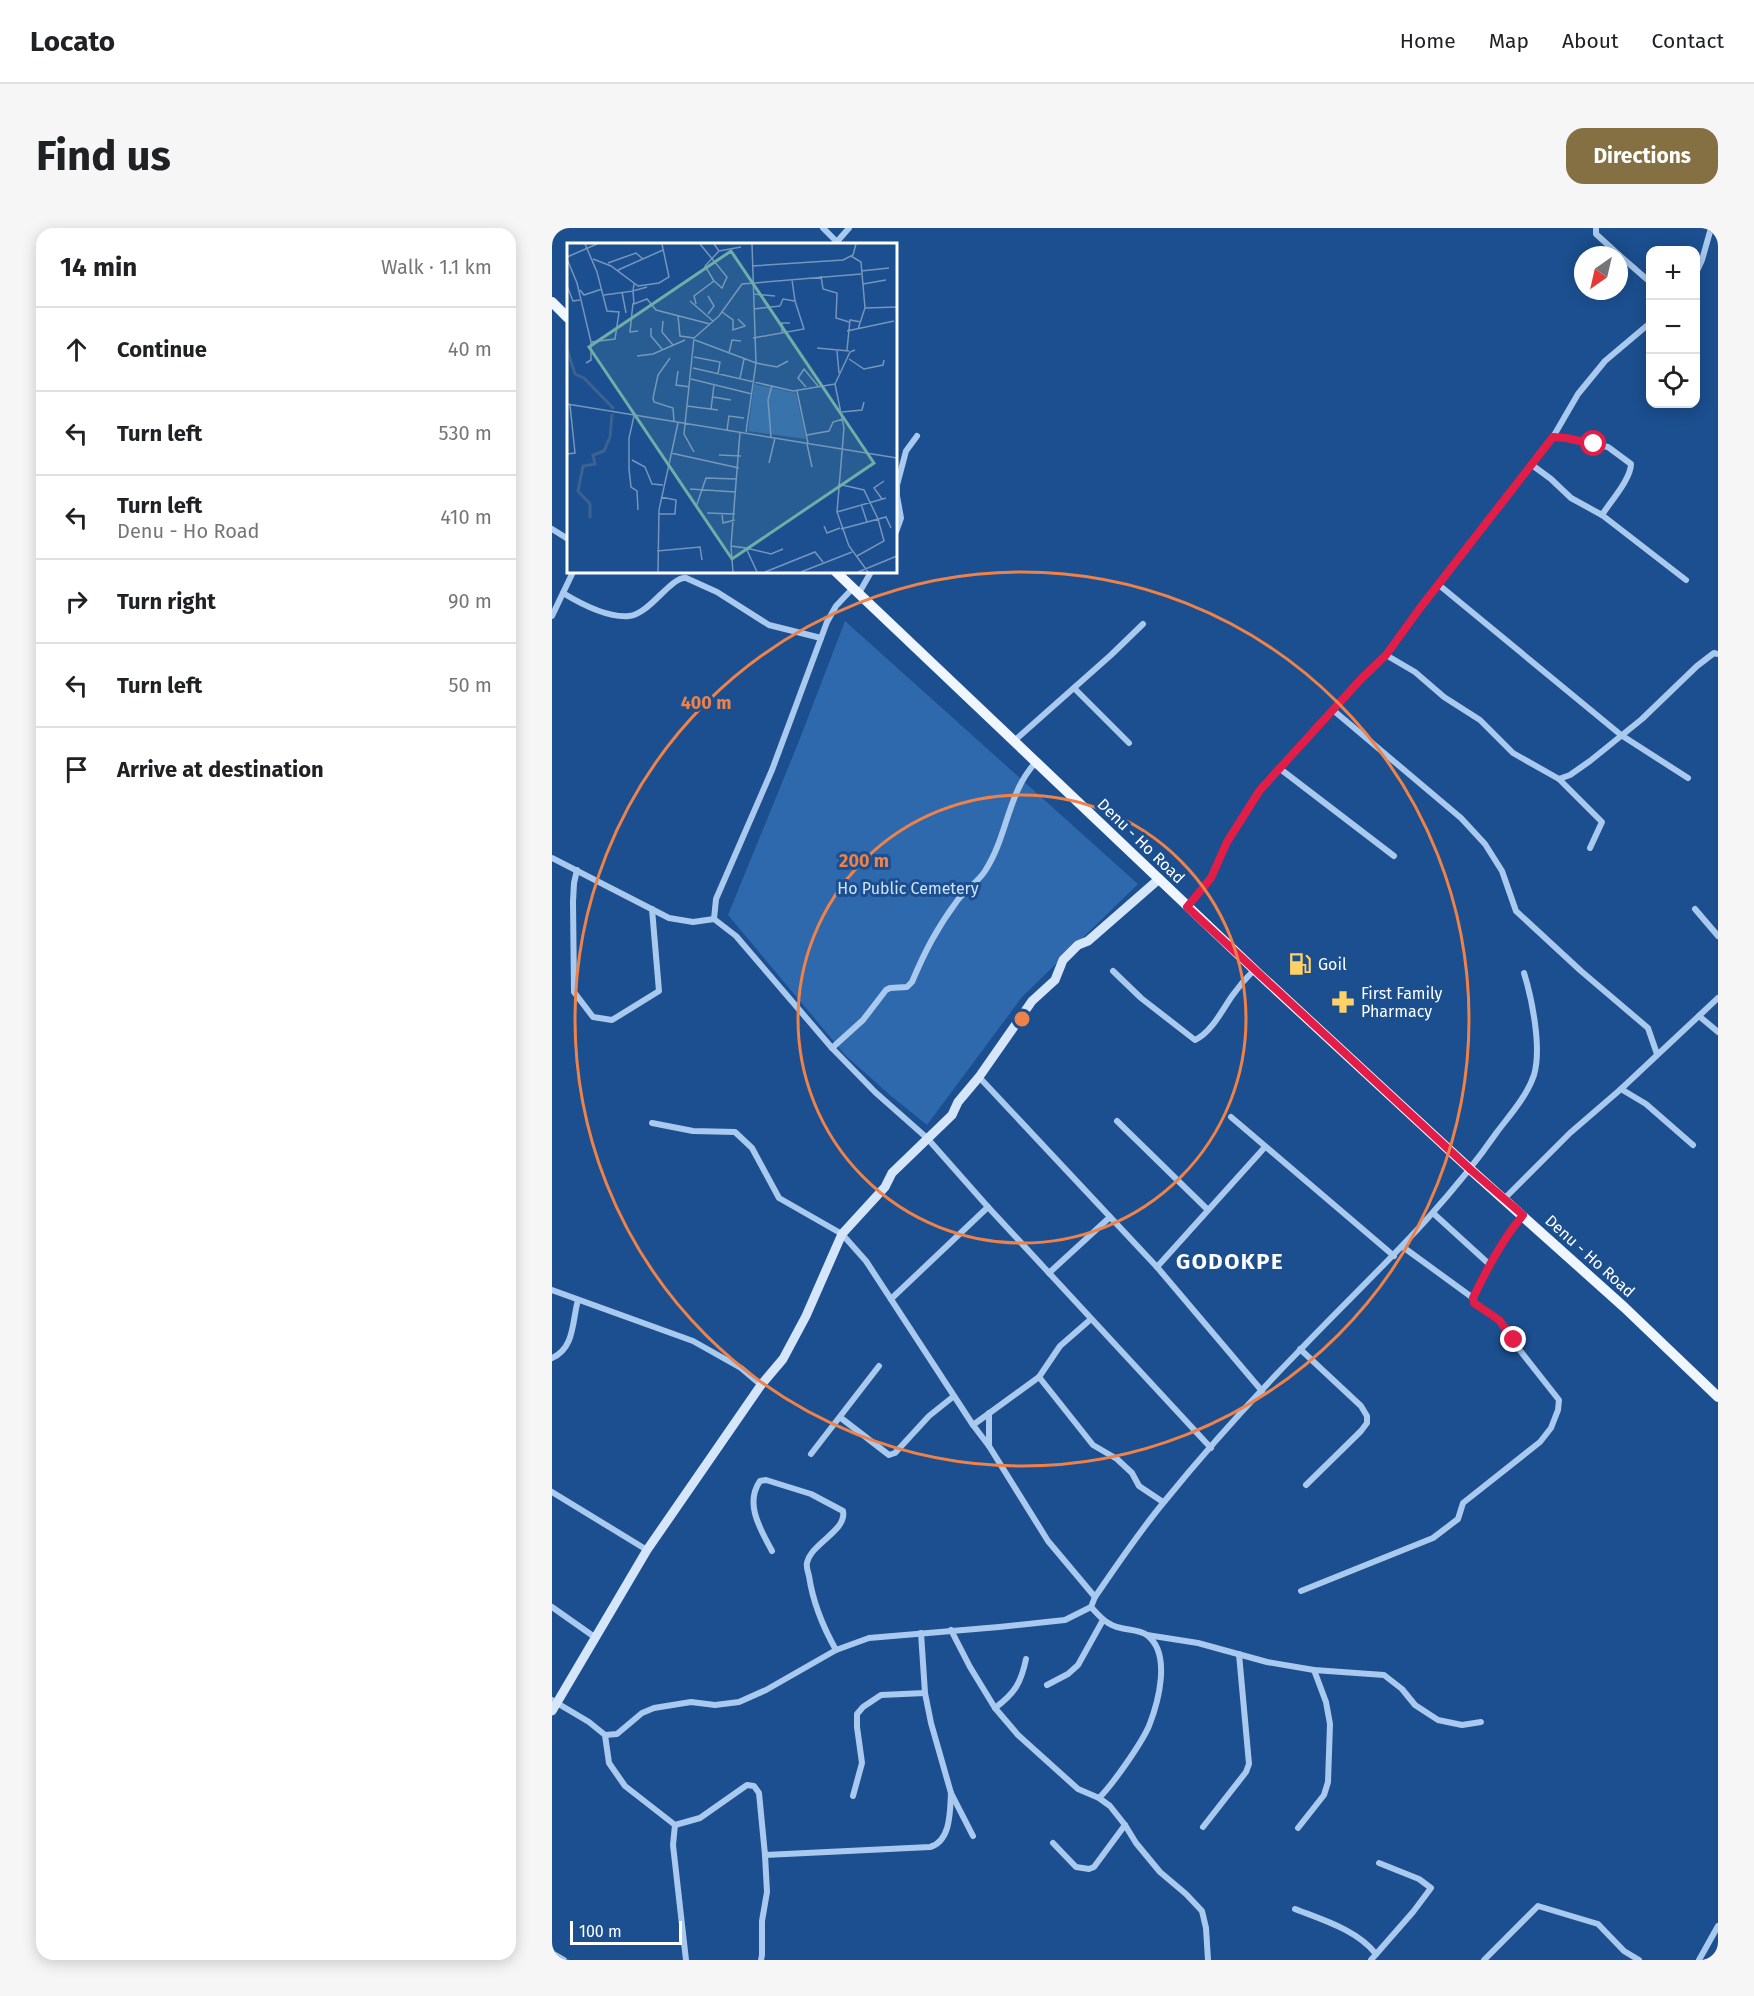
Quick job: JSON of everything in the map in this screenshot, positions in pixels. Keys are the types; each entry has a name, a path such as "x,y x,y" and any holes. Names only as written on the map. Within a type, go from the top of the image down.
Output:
{"main road":[{"path":"552,302 567,317"},
{"name":"Denu - Ho Road","path":"837,573 1254,970 1624,1307 1718,1397"}],"street":[{"path":"823,228 836,243 849,228"},
{"path":"1588,228 1596,231 1610,246"},
{"path":"1700,264 1711,228"},
{"path":"1628,263 1646,279"},
{"path":"1187,907 1211,878 1227,842 1260,790 1361,679 1386,655 1553,437 1578,394 1605,360 1646,326"},
{"path":"897,485 906,451 917,436"},
{"path":"1553,437 1608,447 1631,464 1627,478 1602,515"},
{"path":"1532,465 1571,498 1602,515 1686,580"},
{"path":"897,496 901,518 897,529"},
{"path":"552,529 567,538"},
{"path":"552,616 572,573"},
{"path":"714,919 716,899 772,770 821,638 836,606 856,590 871,573"},
{"path":"563,592 590,607 617,615 630,616 645,608 681,577 717,592 769,625 821,638"},
{"path":"1439,585 1621,735 1688,778"},
{"path":"1014,741 1143,624"},
{"path":"1559,780 1583,766 1642,719 1697,666 1714,653 1718,654"},
{"path":"1386,655 1415,672 1444,697 1480,720 1513,753 1559,780 1602,822 1590,848"},
{"path":"1074,688 1128,743"},
{"path":"1333,710 1461,818 1485,844 1502,871 1516,912 1648,1028 1658,1054"},
{"path":"832,1048 863,1020 886,990 907,987 912,982 930,940 959,898 985,872 997,847 1017,789 1025,774 1036,762"},
{"path":"1279,768 1394,856"},
{"path":"552,858 669,918 693,922 714,919 736,936 832,1048 874,1092 927,1138 1049,1274 1211,1448"},
{"path":"577,870 573,903 574,992 593,1017 612,1020 659,991 652,909"},
{"path":"552,1711 555,1701 596,1638 647,1550 761,1385 783,1359 802,1325 842,1234 885,1187 892,1173 951,1115 967,1089 979,1077 1032,1001 1055,980 1063,960 1159,879"},
{"path":"1695,909 1718,936"},
{"path":"1113,971 1141,999 1196,1040 1218,1018 1254,970"},
{"path":"555,1701 605,1735 617,1734 642,1713 654,1708 691,1702 715,1705 739,1702 766,1690 836,1650 869,1638 1065,1620 1091,1607 1095,1597 1163,1502 1300,1349 1433,1214 1471,1170 1515,1107 1534,1075 1536,1053 1530,994 1524,973"},
{"path":"1504,1199 1570,1133 1621,1089 1718,998"},
{"path":"1699,1016 1718,1032"},
{"path":"979,1077 1157,1267 1262,1391"},
{"path":"1621,1089 1646,1104 1693,1144"},
{"path":"1231,1117 1394,1256"},
{"path":"1117,1121 1208,1210"},
{"path":"652,1123 693,1131 735,1132 752,1148 779,1198 842,1234 866,1261 989,1446 1048,1541 1095,1597"},
{"path":"1157,1267 1265,1147"},
{"path":"891,1299 988,1207"},
{"path":"1433,1214 1489,1264"},
{"path":"1473,1298 1489,1264 1497,1256 1510,1230 1523,1215"},
{"path":"1049,1274 1110,1217"},
{"path":"1301,1591 1433,1538 1458,1519 1463,1503 1540,1442 1551,1428 1558,1410 1559,1400 1499,1320 1402,1246"},
{"path":"552,1290 693,1341 741,1368 761,1385"},
{"path":"552,1358 559,1355 573,1335 574,1315 578,1300"},
{"path":"973,1425 1039,1377 1060,1346 1091,1319"},
{"path":"1300,1349 1361,1406 1368,1416 1361,1431 1306,1485"},
{"path":"811,1454 879,1366"},
{"path":"1039,1377 1093,1445 1117,1459 1132,1473 1139,1486 1163,1502"},
{"path":"841,1418 889,1455 895,1453 929,1416 954,1396"},
{"path":"989,1413 989,1446"},
{"path":"772,1551 758,1523 752,1499 760,1481 766,1480 811,1494 843,1511 842,1521 812,1552 807,1563 812,1595 824,1630 836,1650"},
{"path":"552,1492 647,1550"},
{"path":"1091,1607 1103,1620 1112,1625 1147,1635 1198,1643 1267,1662 1314,1670 1384,1675 1402,1689 1415,1705 1437,1720 1462,1725 1481,1722"},
{"path":"552,1608 596,1638"},
{"path":"1047,1685 1068,1674 1078,1665 1103,1620"},
{"path":"951,1630 995,1708 1018,1734 1078,1789 1099,1798 1110,1806 1160,1872 1202,1911 1206,1928 1208,1960"},
{"path":"921,1634 925,1693 934,1735 951,1793 973,1836"},
{"path":"1099,1798 1108,1789 1149,1726 1162,1677 1158,1650 1147,1635"},
{"path":"1203,1827 1246,1772 1248,1764 1239,1654"},
{"path":"995,1708 1014,1691 1021,1679 1026,1659"},
{"path":"1298,1828 1324,1795 1330,1763 1330,1724 1326,1702 1314,1670"},
{"path":"853,1796 862,1762 857,1714 881,1695 925,1693"},
{"path":"605,1735 609,1763 625,1786 675,1825"},
{"path":"675,1825 700,1818 747,1785 754,1786 759,1793 767,1892 762,1921 761,1960"},
{"path":"765,1855 937,1845 945,1837 951,1793"},
{"path":"675,1825 673,1845 686,1960"},
{"path":"1053,1843 1076,1867 1089,1869 1094,1866 1125,1825"},
{"path":"1371,1960 1431,1888 1419,1879 1379,1863"},
{"path":"1484,1960 1538,1906 1598,1924 1624,1951 1639,1960"},
{"path":"1295,1909 1338,1927 1366,1942 1376,1954"},
{"path":"1699,1960 1718,1926"},
{"path":"552,1953 564,1960"}],"green space":[{"name":"Ho Public Cemetery","path":"845,621 1138,884 1022,997 927,1125 846,1056 728,915"}],"place":[{"name":"Goil","path":"1300,964"},
{"name":"First Family Pharmacy","path":"1343,1002"}],"district":[{"name":"GODOKPE","path":"1230,1261"}],"route":[{"path":"1514,1340 1499,1320 1474,1303 1473,1298 1489,1264 1497,1256 1510,1230 1523,1215 1471,1170 1187,907 1211,878 1227,842 1260,790 1361,679 1386,655 1553,437 1594,444"}]}
